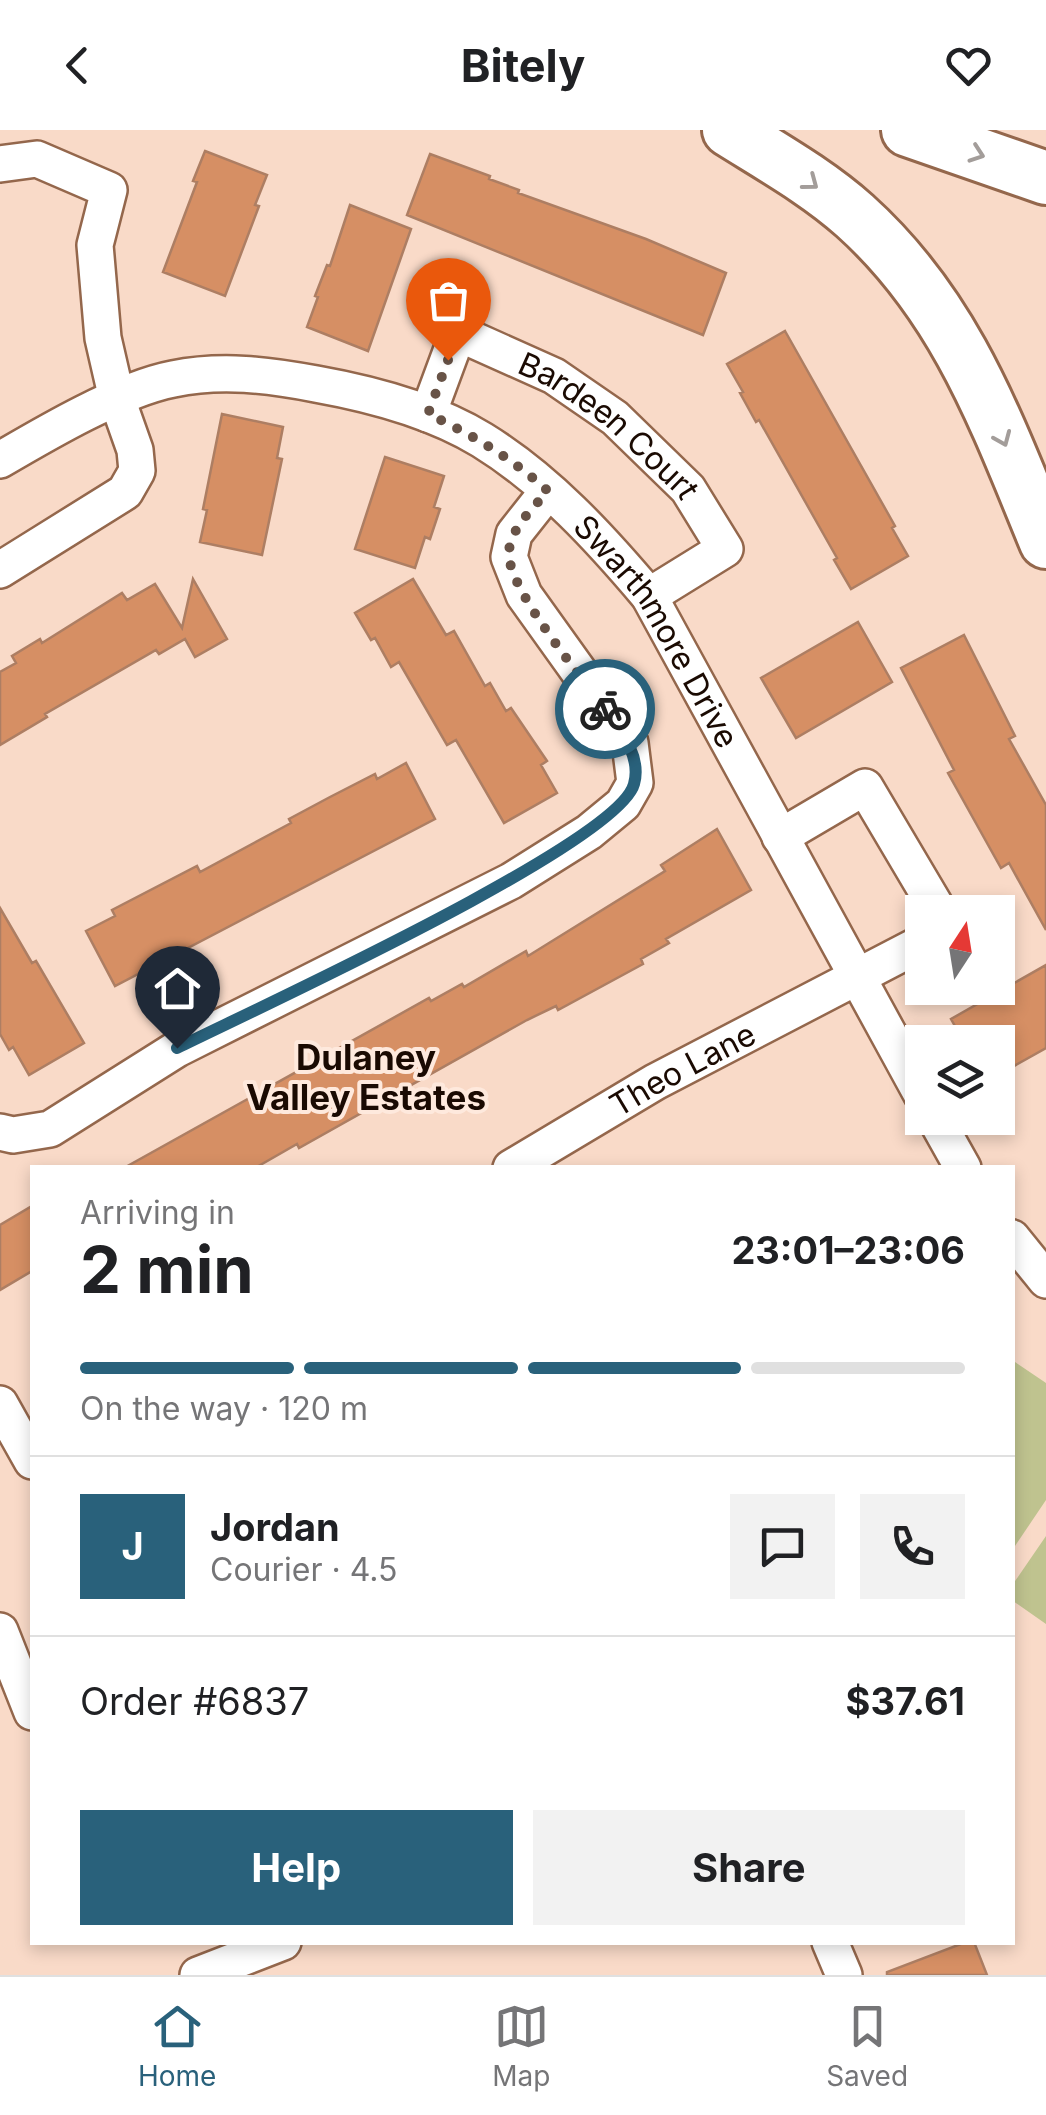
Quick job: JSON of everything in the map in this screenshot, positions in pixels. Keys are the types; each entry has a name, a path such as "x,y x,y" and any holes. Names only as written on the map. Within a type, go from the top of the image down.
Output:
{"highway":[{"path":"729,130 798,173 854,216 932,301 973,372 1046,542"},
{"path":"908,130 1046,178"}],"street":[{"path":"0,164 37,159 109,190 95,245 103,338 117,399 135,450 137,471 124,492 0,570"},
{"name":"Bardeen Court","path":"428,414 458,333 554,376 614,418 688,490 725,549 649,596"},
{"name":"Swarthmore Drive","path":"0,460 117,399 169,379 210,374 262,374 345,389 428,414 480,439 521,467 600,538 649,596 905,1063"},
{"path":"0,1132 13,1135 50,1129 177,1048 511,881 588,832 623,804 635,783 630,743 524,595 509,557 514,534 548,491"},
{"path":"780,837 865,787 929,895"},
{"name":"Theo Lane","path":"517,1165 655,1082 905,952"},
{"path":"944,1135 960,1165"},
{"path":"1015,1242 1046,1280"},
{"path":"14,1413 30,1457"},
{"path":"0,1631 30,1707"},
{"path":"198,1975 242,1950 268,1945"},
{"path":"831,1945 844,1975"}],"green space":[{"path":"1015,1362 1046,1383 1046,1500 1015,1546"},
{"path":"1046,1536 1046,1624 1015,1602 1015,1581"}],"building":[{"path":"205,151 267,175 225,296 163,272"},
{"path":"430,154 490,176 489,179 519,190 518,193 646,239 726,273 703,335 407,215"},
{"path":"350,205 411,229 368,351 307,327"},
{"path":"785,331 908,556 851,589 727,364"},
{"path":"222,414 283,427 277,458 282,459 262,555 200,542"},
{"path":"385,457 444,476 434,507 440,509 415,568 355,549"},
{"path":"193,579 227,639 195,657 185,639 159,654 156,650 45,714 47,717 0,745 0,672 16,663 12,656 40,639 42,643 122,593 127,600 155,584 182,628"},
{"path":"413,579 446,635 454,631 485,686 490,683 506,711 511,708 547,761 541,765 557,793 504,823 456,740 447,745 399,662 391,667 355,613"},
{"path":"858,622 892,682 796,738 761,678"},
{"path":"964,635 1015,736 1009,739 1046,805 1046,930 1009,863 1001,868 948,773 954,770 901,668"},
{"path":"406,763 435,819 115,986 86,931 115,916 112,910 197,866 200,872 291,823 289,819 330,797"},
{"path":"717,829 751,890 666,939 669,943 641,959 643,964 558,1010 556,1006 527,1020 299,1148 297,1144 260,1165 129,1165 429,998 431,1001 462,984 464,987 526,951 528,956 665,871 661,865"},
{"path":"0,908 84,1043 29,1075 13,1047 9,1050 0,1034"},
{"path":"1046,965 1046,1048 1015,1065 1015,1025 954,1025 951,1019 976,1005 1015,1005 1015,983"},
{"path":"30,1207 30,1272 0,1290 0,1225"},
{"path":"958,1945 975,1945 987,1975 887,1975"}],"way so far":[{"path":"448,360 428,414 480,439 548,491 514,534 509,557 524,595 605,709"}],"district":[{"name":"Dulaney Valley Estates","path":"366,1077"}],"route":[{"path":"177,1048 511,881 588,832 623,804 635,783 630,743 605,709"}]}
